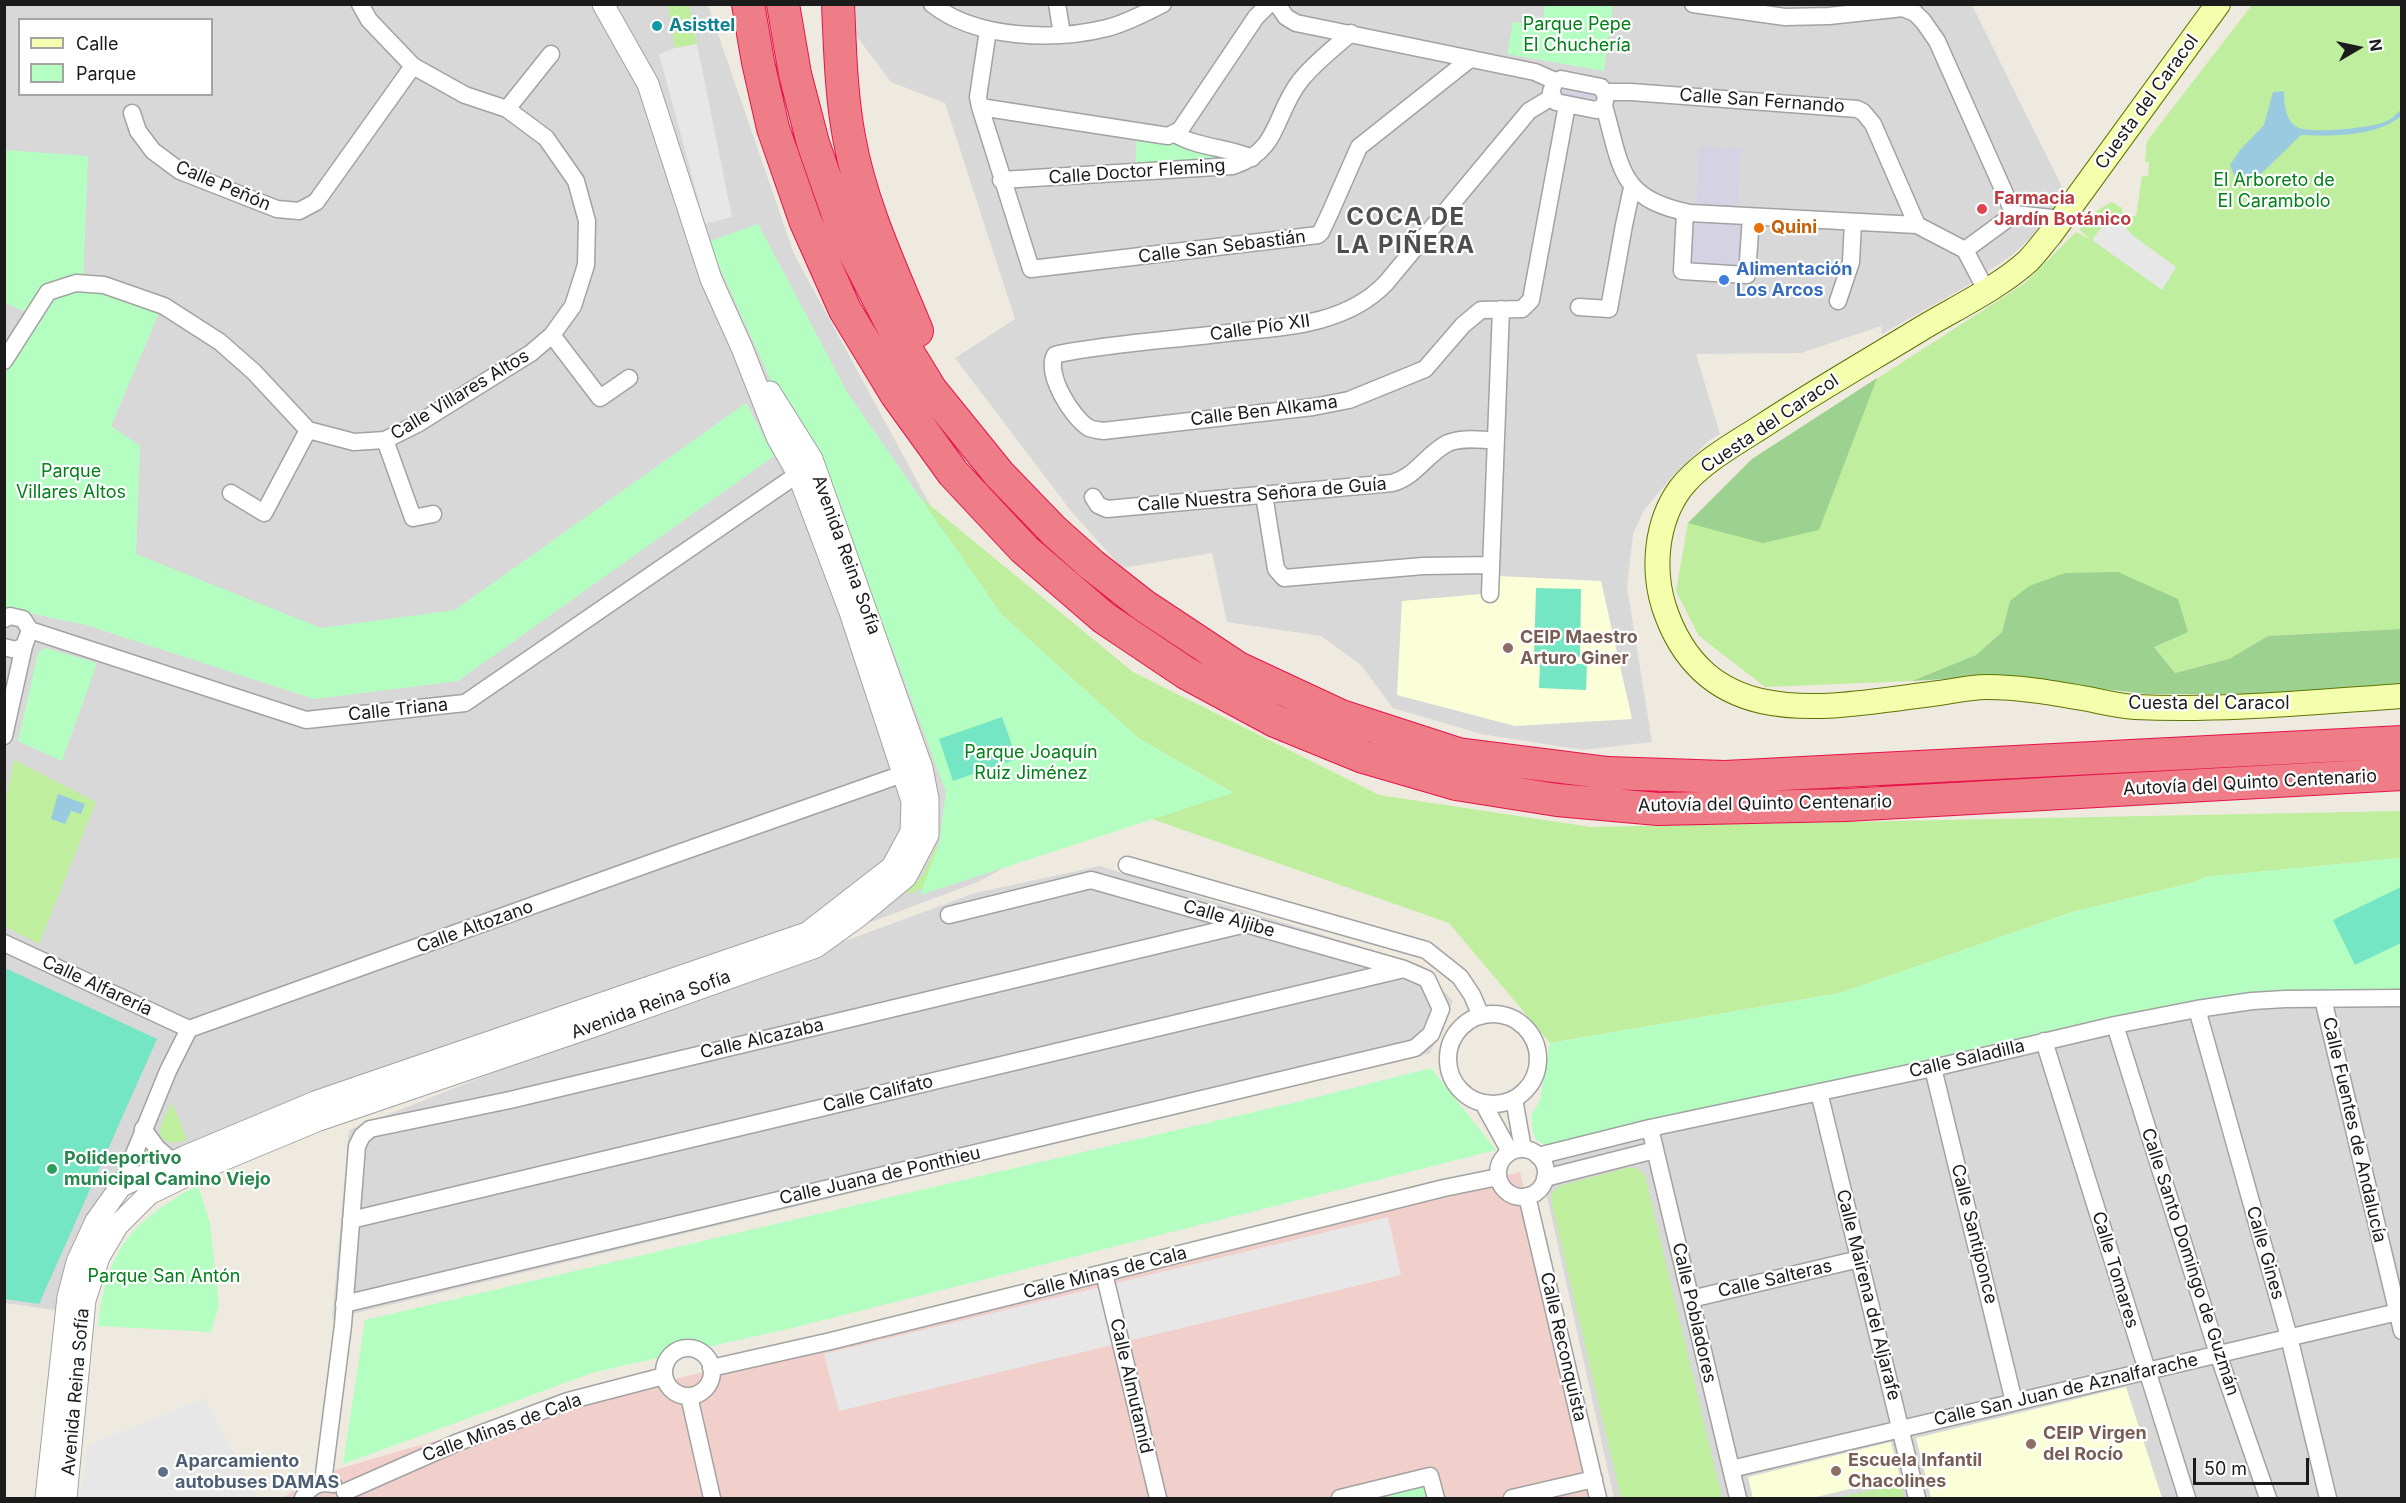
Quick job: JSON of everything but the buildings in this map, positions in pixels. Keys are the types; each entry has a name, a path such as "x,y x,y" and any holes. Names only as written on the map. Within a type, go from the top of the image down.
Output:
{"highway":[{"name":"Autovía del Quinto Centenario","path":"748,4 773,128 805,220 845,310 896,394 953,473 1024,549 1104,618 1186,673 1275,721 1363,757 1456,784 1557,800 1658,809 1846,805 2402,774"},
{"name":"Autovía del Quinto Centenario","path":"783,4 795,75 813,143 844,232 895,331 931,390 999,474 1054,531 1134,598 1238,668 1341,716 1458,754 1608,773 1725,777 2402,742"},
{"path":"838,4 849,138 865,197 889,269 953,418"}],"main road":[{"name":"Cuesta del Caracol","path":"2218,4 2061,219 2025,263 1986,290 1797,403 1713,459 1681,488 1661,528 1656,560 1660,593 1671,626 1683,649 1703,674 1729,690 1782,705 1815,706 1984,687 2036,690 2132,707 2289,704 2402,696"}],"street":[{"name":"Calle Villares Altos","path":"308,430 354,442 385,440 418,423 531,353 552,335 573,306 586,265 587,221 576,181 546,138 507,109 465,95 413,66 369,20 360,4"},
{"name":"Avenida Reina Sofía","path":"66,1498 85,1299 99,1257 118,1225 178,1170 816,947 859,916 906,877 928,835 928,799 913,771 850,612 805,467 777,437 742,348 711,279 648,84 603,4"},
{"path":"1057,4 1062,34"},
{"path":"938,6 962,22 988,30 1062,34 1108,28 1163,4"},
{"path":"980,107 1168,136 1175,134 1180,130 1251,23 1269,4"},
{"path":"1277,4 1286,17 1296,23 1535,72 1558,94"},
{"path":"1693,4 1785,17 1829,16 1895,7 1916,14 1937,40 2014,214"},
{"path":"988,30 978,97 1001,180"},
{"path":"1175,134 1186,140 1252,158 1268,142 1302,78 1351,33"},
{"path":"507,109 551,54"},
{"name":"Calle San Sebastián","path":"1001,180 1031,268 1318,235 1359,147 1470,59"},
{"name":"Calle Peñón","path":"132,113 138,131 153,151 180,171 277,209 299,211 316,202 413,66"},
{"path":"1558,94 1561,79 1601,87 1622,169 1632,188 1648,200 1685,212 1917,225 1965,250 1986,290"},
{"name":"Calle San Fernando","path":"1558,94 1596,110 1605,99 1631,92 1857,109 1869,117 1873,124 1917,225"},
{"name":"Calle Ben Alkama","path":"1103,431 1313,407 1349,400 1425,369 1474,314 1485,308 1522,309 1529,304 1532,297 1558,94"},
{"name":"Calle Pío XII","path":"1103,431 1090,428 1083,423 1056,385 1052,372 1055,355 1302,325 1358,306 1386,284 1529,111 1558,94"},
{"name":"Calle Doctor Fleming","path":"1001,180 1233,166 1252,158"},
{"path":"1578,307 1610,309 1632,188"},
{"path":"1685,212 1682,271 1747,275 1751,217"},
{"path":"1965,250 2014,214 2061,219"},
{"path":"1838,301 1851,262 1853,222"},
{"path":"4,361 48,292 76,283 104,285 164,306 220,342 254,372 308,430 264,513 231,493"},
{"path":"1490,594 1501,309"},
{"path":"552,335 600,398 628,378"},
{"path":"385,440 414,518 433,514"},
{"name":"Calle Nuestra Señora de Guía","path":"1093,497 1098,505 1107,509 1392,483 1410,476 1450,442 1495,440"},
{"name":"Calle Triana","path":"27,638 306,720 465,703 805,467"},
{"path":"1264,495 1276,569 1284,578 1423,566 1491,565"},
{"path":"4,619 10,616 23,619 27,638 4,736"},
{"path":"4,647 16,650 27,638"},
{"name":"Calle Altozano","path":"189,1029 913,771"},
{"path":"1127,865 1426,950 1461,977 1481,1016"},
{"name":"Calle Aljibe","path":"949,915 1091,880 1247,923 1404,969 1427,979 1441,1009 1431,1034 1415,1048"},
{"name":"Calle Alcazaba","path":"323,1482 344,1304 357,1146 362,1136 370,1130 510,1100 1247,923"},
{"name":"Calle Alfarería","path":"4,942 189,1029"},
{"name":"Calle Califato","path":"351,1220 1404,969"},
{"name":"Calle Saladilla","path":"1524,1152 1650,1128 1933,1068 2115,1025 2197,1010 2252,1001 2402,998"},
{"name":"Calle Fuentes de Andalucía","path":"2323,999 2402,1331"},
{"name":"Calle Gines","path":"2197,1010 2289,1337 2328,1498"},
{"path":"1495,1014 1522,1025 1531,1036 1537,1050 1538,1064 1534,1079 1514,1100 1499,1104 1483,1103 1470,1098 1458,1088 1451,1075 1448,1061 1450,1046 1457,1033 1467,1022 1481,1016 1495,1014"},
{"name":"Calle Santo Domingo de Guzmán","path":"2115,1025 2218,1354 2268,1498"},
{"path":"118,1225 118,1214 126,1202 121,1186 168,1071 189,1029"},
{"name":"Calle Tomares","path":"2044,1041 2187,1498"},
{"name":"Calle Juana de Ponthieu","path":"344,1304 1415,1048"},
{"name":"Calle Santiponce","path":"1933,1068 2014,1402"},
{"name":"Calle Mairena del Aljarafe","path":"1819,1092 1917,1498"},
{"path":"1514,1100 1524,1152"},
{"path":"1483,1103 1524,1152 1545,1170 1545,1178 1539,1189 1527,1196 1512,1195 1501,1184 1498,1177 1500,1163 1524,1152"},
{"name":"Calle Pobladores","path":"1650,1128 1738,1498"},
{"path":"121,1186 137,1191 156,1179 178,1170 143,1129"},
{"path":"1545,1178 1655,1150"},
{"name":"Calle Minas de Cala","path":"711,1368 831,1341 1444,1188 1498,1177"},
{"name":"Avenida Reina Sofía","path":"46,1498 68,1297 77,1262 96,1221 121,1186"},
{"name":"Calle Reconquista","path":"1527,1196 1598,1498"},
{"name":"Calle Salteras","path":"1690,1299 1859,1258"},
{"name":"Calle Almutamid","path":"1104,1273 1158,1498"},
{"name":"Calle San Juan de Aznalfarache","path":"1731,1469 2399,1312"},
{"path":"684,1348 691,1348 705,1355 711,1368 710,1382 706,1388 695,1395 675,1393 666,1383 664,1376 666,1361 684,1348"},
{"name":"Calle Minas de Cala","path":"347,1495 456,1443 557,1406 664,1376"},
{"path":"688,1396 712,1498"},
{"path":"1340,1498 1430,1476 1436,1498"},
{"path":"1512,1498 1594,1479"},
{"path":"303,1498 308,1490 323,1482 339,1486 347,1495"}],"shaded area":[{"path":"5,5 708,5 794,254 947,536 1107,812 978,882 614,1018 184,1155 88,1216 55,1310 5,1303"},
{"path":"833,5 1972,5 2067,197 2034,235 2011,256 1965,287 1882,334 1881,326 1801,353 1696,354 1720,434 1710,440 1671,478 1644,510 1633,534 1627,587 1652,742 1583,750 1481,734 1393,708 1361,665 1321,636 1227,622 1212,553 1122,568 1071,511 955,358 1015,319 945,103 891,82"},
{"path":"697,44 732,217 705,224 659,54"},
{"path":"1553,85 1601,87 1606,102 1556,102"},
{"path":"1699,146 1741,149 1738,216 1751,217 1747,275 1682,271 1685,212 1696,213"},
{"path":"2113,212 2132,235 2176,267 2162,290 2092,240"},
{"name":"CEIP Maestro Arturo Giner","path":"1498,576 1601,581 1632,719 1515,726 1397,695 1402,601 1481,594 1485,597 1485,601 1494,601"},
{"path":"1100,866 1420,965 1453,1001 1430,1053 332,1319 349,1130 563,1045 975,893"},
{"path":"2401,990 2401,1498 1614,1498 1536,1147 1657,1122 2096,1020 2243,997"},
{"path":"1520,1172 1598,1498 283,1498 311,1477 420,1445 765,1356"},
{"path":"1388,1217 1401,1275 839,1411 824,1354"},
{"name":"CEIP Virgen del Rocío","path":"2126,1387 2162,1498 1931,1498 1916,1438"},
{"name":"Aparcamiento autobuses DAMAS","path":"204,1398 258,1498 80,1498 87,1445"},
{"name":"Escuela Infantil Chacolines","path":"1891,1442 1900,1477 1812,1498 1753,1498 1748,1477"}],"green space":[{"path":"668,5 689,5 697,44 675,48"},
{"name":"Parque Pepe El Chuchería","path":"1545,5 1613,5 1604,71 1507,54 1513,22 1542,26"},
{"name":"El Arboreto de El Carambolo","path":"2252,5 2401,5 2401,629 2268,636 2229,659 2175,673 2154,647 2010,601 2002,632 1976,655 1912,681 1765,687 1699,636 1676,591 1688,523 1752,459 2024,284 2076,232 2090,239 2079,229 2098,210 2112,202 2122,208 2123,216 2136,216 2142,176 2148,176 2149,162 2145,162 2147,141"},
{"path":"1137,136 1176,142 1240,158 1135,167"},
{"name":"Parque Villares Altos","path":"4,150 88,156 83,283 161,308 111,426 140,446 136,554 321,628 455,610 746,403 774,456 458,681 314,699 86,625 5,608 5,358 29,313 5,303"},
{"name":"Parque Joaquín Ruiz Jiménez","path":"758,224 847,392 1001,614 1138,738 1233,793 920,895 939,844 946,792 891,645 708,242"},
{"path":"1877,378 1819,530 1763,543 1688,523 1752,459"},
{"path":"920,497 1133,672 1379,795 1591,827 2401,811 2401,858 2205,877 2191,883 2072,912 1840,993 1550,1043 1449,923 1152,819 1232,792 1138,738 1001,614"},
{"path":"2118,572 2178,599 2188,632 2154,647 2175,673 2229,659 2268,636 2401,629 2401,686 2332,694 2147,694 1991,676 1912,681 1976,655 2002,632 2010,601 2029,586 2065,573"},
{"path":"1536,588 1581,589 1580,657 1534,656"},
{"path":"45,648 97,663 62,761 18,741 38,653"},
{"path":"1540,663 1587,664 1586,690 1539,688"},
{"path":"1002,717 1017,759 953,781 939,739"},
{"path":"14,760 96,802 39,944 5,926 5,803"},
{"path":"937,845 944,846 924,887 911,894 907,891 924,873"},
{"path":"2401,858 2401,990 2243,997 2096,1020 1657,1122 1545,1145 1536,1140 1533,1132 1531,1116 1540,1100 1550,1043 1840,993 2072,912 2191,883 2205,877"},
{"path":"2401,887 2401,943 2355,965 2333,920"},
{"name":"Polideportivo municipal Camino Viejo","path":"5,968 157,1039 39,1304 5,1299"},
{"path":"1431,1068 1496,1150 792,1328 595,1372 343,1464 365,1320 1305,1100"},
{"path":"172,1103 187,1139 177,1142 164,1140 160,1132 163,1120"},
{"path":"148,1143 161,1156 135,1172"},
{"path":"1630,1167 1638,1169 1645,1176 1722,1498 1621,1498 1551,1194 1559,1186"},
{"name":"Parque San Antón","path":"198,1185 210,1223 219,1306 211,1332 98,1326 108,1276 126,1240 155,1212"},
{"path":"1425,1483 1429,1498 1363,1498"},
{"path":"1901,1484 1904,1498 1836,1498"}],"water":[{"path":"2284,91 2287,115 2295,126 2302,129 2326,130 2380,124 2401,110 2401,116 2391,123 2367,132 2301,135 2262,173 2235,178 2230,165 2240,150 2264,125 2273,92"},
{"path":"58,794 85,804 81,814 71,811 65,824 51,819"}],"place":[{"name":"Asisttel","path":"657,26"},
{"name":"Farmacia Jardín Botánico","path":"1982,209"},
{"name":"Quini","path":"1759,228"},
{"name":"Alimentación Los Arcos","path":"1724,280"},
{"name":"CEIP Maestro Arturo Giner","path":"1508,648"},
{"name":"Polideportivo municipal Camino Viejo","path":"52,1169"},
{"name":"CEIP Virgen del Rocío","path":"2031,1444"},
{"name":"Escuela Infantil Chacolines","path":"1836,1471"},
{"name":"Aparcamiento autobuses DAMAS","path":"163,1472"}],"district":[{"name":"COCA DE LA PIÑERA","path":"1406,232"}]}
